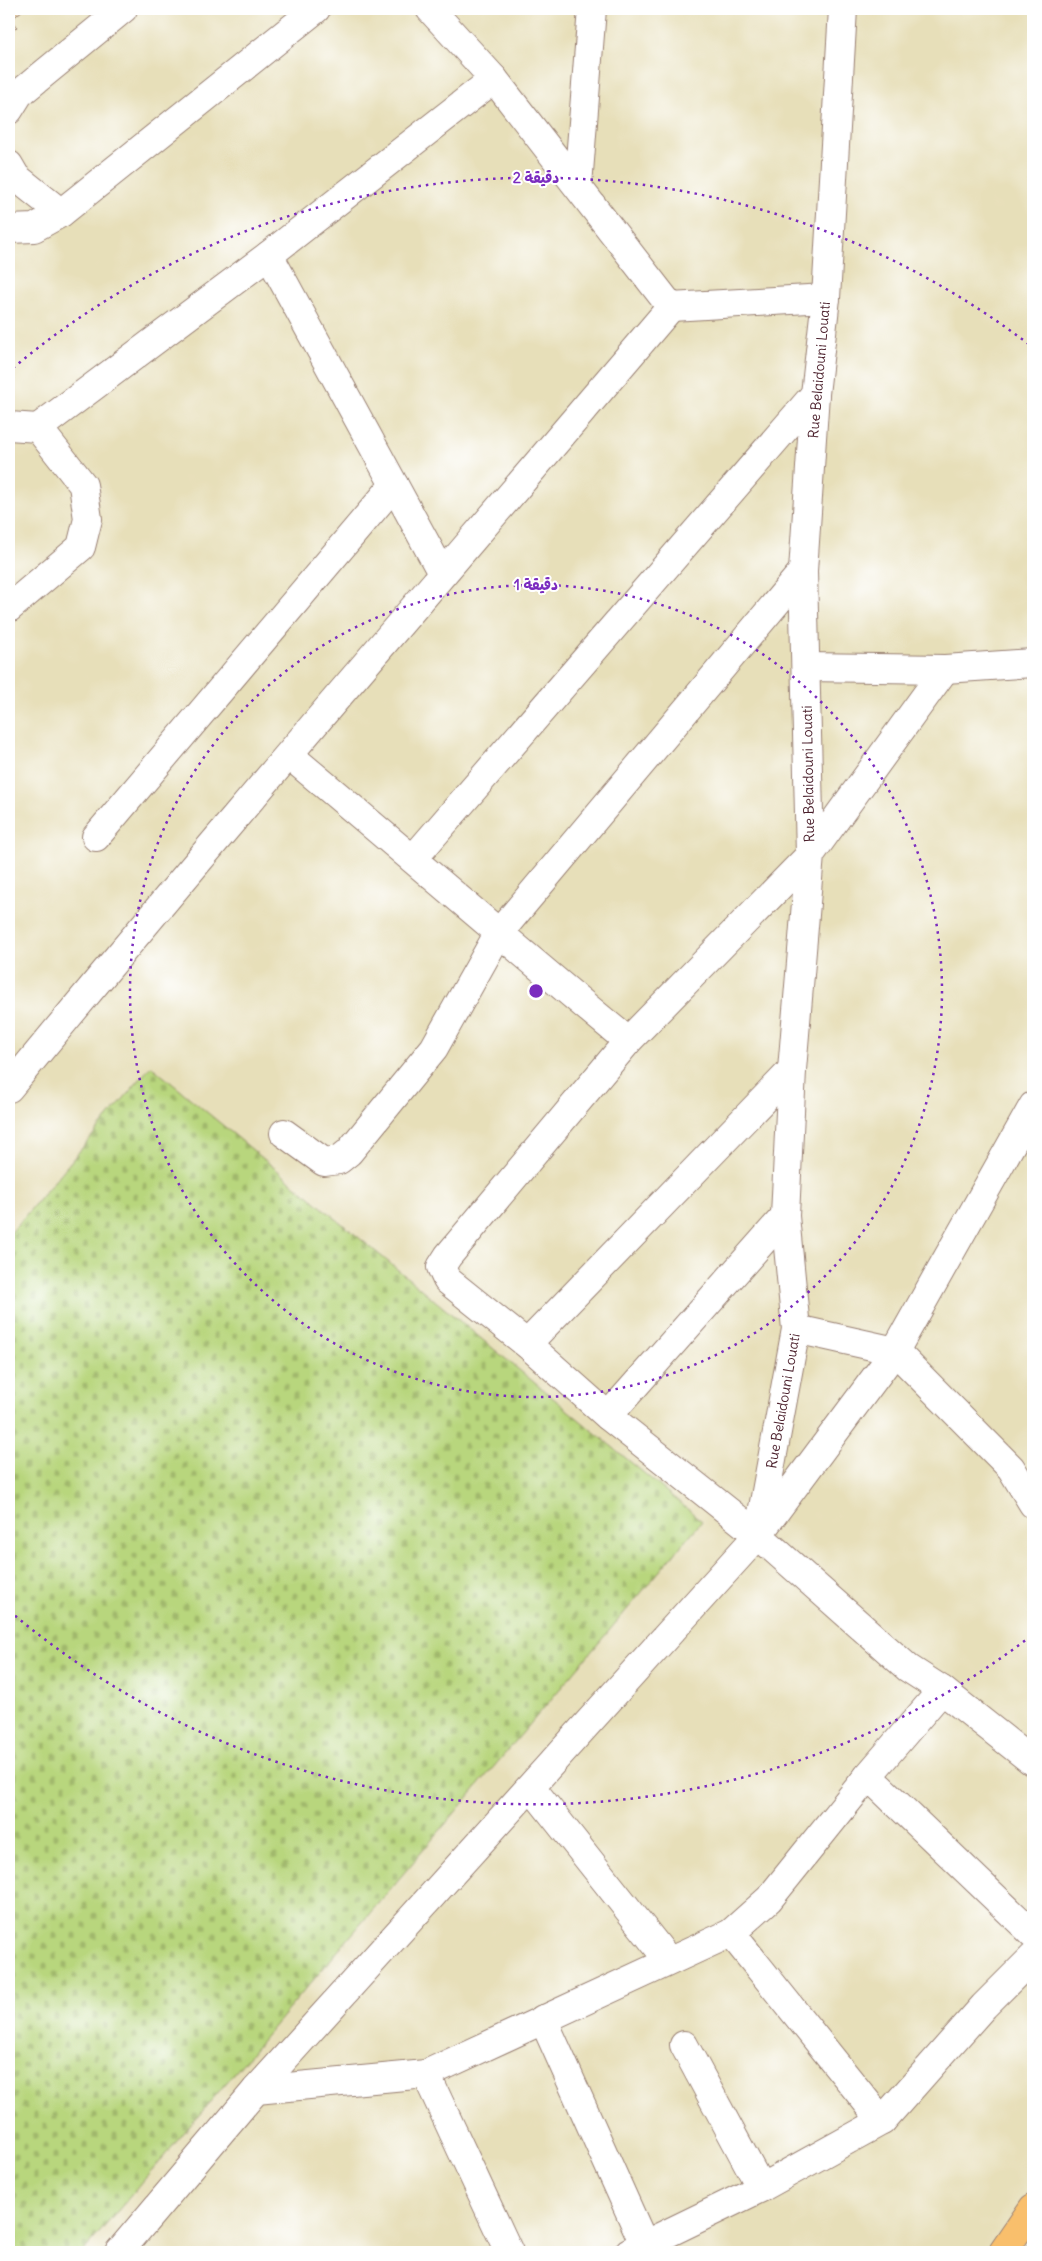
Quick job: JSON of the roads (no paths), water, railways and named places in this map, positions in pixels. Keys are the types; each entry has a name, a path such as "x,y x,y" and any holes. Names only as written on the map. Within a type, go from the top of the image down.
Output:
{"main road":[{"path":"1003,2252 1033,2208"}],"street":[{"path":"9,110 19,94 122,9"},
{"path":"9,229 34,228 61,213 316,9"},
{"path":"430,9 494,79 672,307"},
{"path":"578,185 592,9"},
{"name":"Rue Belaidouni Louati","path":"758,1535 796,1329 784,1216 792,1070 810,856 803,571 815,394 826,298 843,9"},
{"path":"9,426 38,428 269,255 494,79"},
{"path":"9,165 16,177 61,213"},
{"path":"269,255 442,573"},
{"path":"9,1088 104,972 442,573 672,307 826,298"},
{"path":"413,859 815,394"},
{"path":"9,608 81,547 88,519 83,485 38,428"},
{"path":"96,837 394,485"},
{"path":"284,1132 324,1162 339,1160 349,1152 434,1048 498,934 803,571"},
{"path":"806,667 945,669 1033,663"},
{"path":"945,669 810,856 628,1041 454,1249 442,1267 447,1280 527,1344 608,1416 758,1535 908,1668 942,1690 1033,1762"},
{"path":"289,755 413,859 498,934 628,1041"},
{"path":"527,1344 792,1070"},
{"path":"119,2252 256,2090 758,1535 894,1351 1033,1106"},
{"path":"608,1416 784,1216"},
{"path":"796,1329 894,1351 1011,1468 1033,1504"},
{"path":"256,2090 426,2074 731,1933 769,1899 868,1776 942,1690"},
{"path":"868,1776 1033,1934"},
{"path":"531,1786 669,1961"},
{"path":"731,1933 882,2122"},
{"path":"543,2019 637,2249 761,2188 882,2122 984,2006 1033,1957"},
{"path":"684,2045 761,2188"},
{"path":"426,2074 509,2252"}]}
